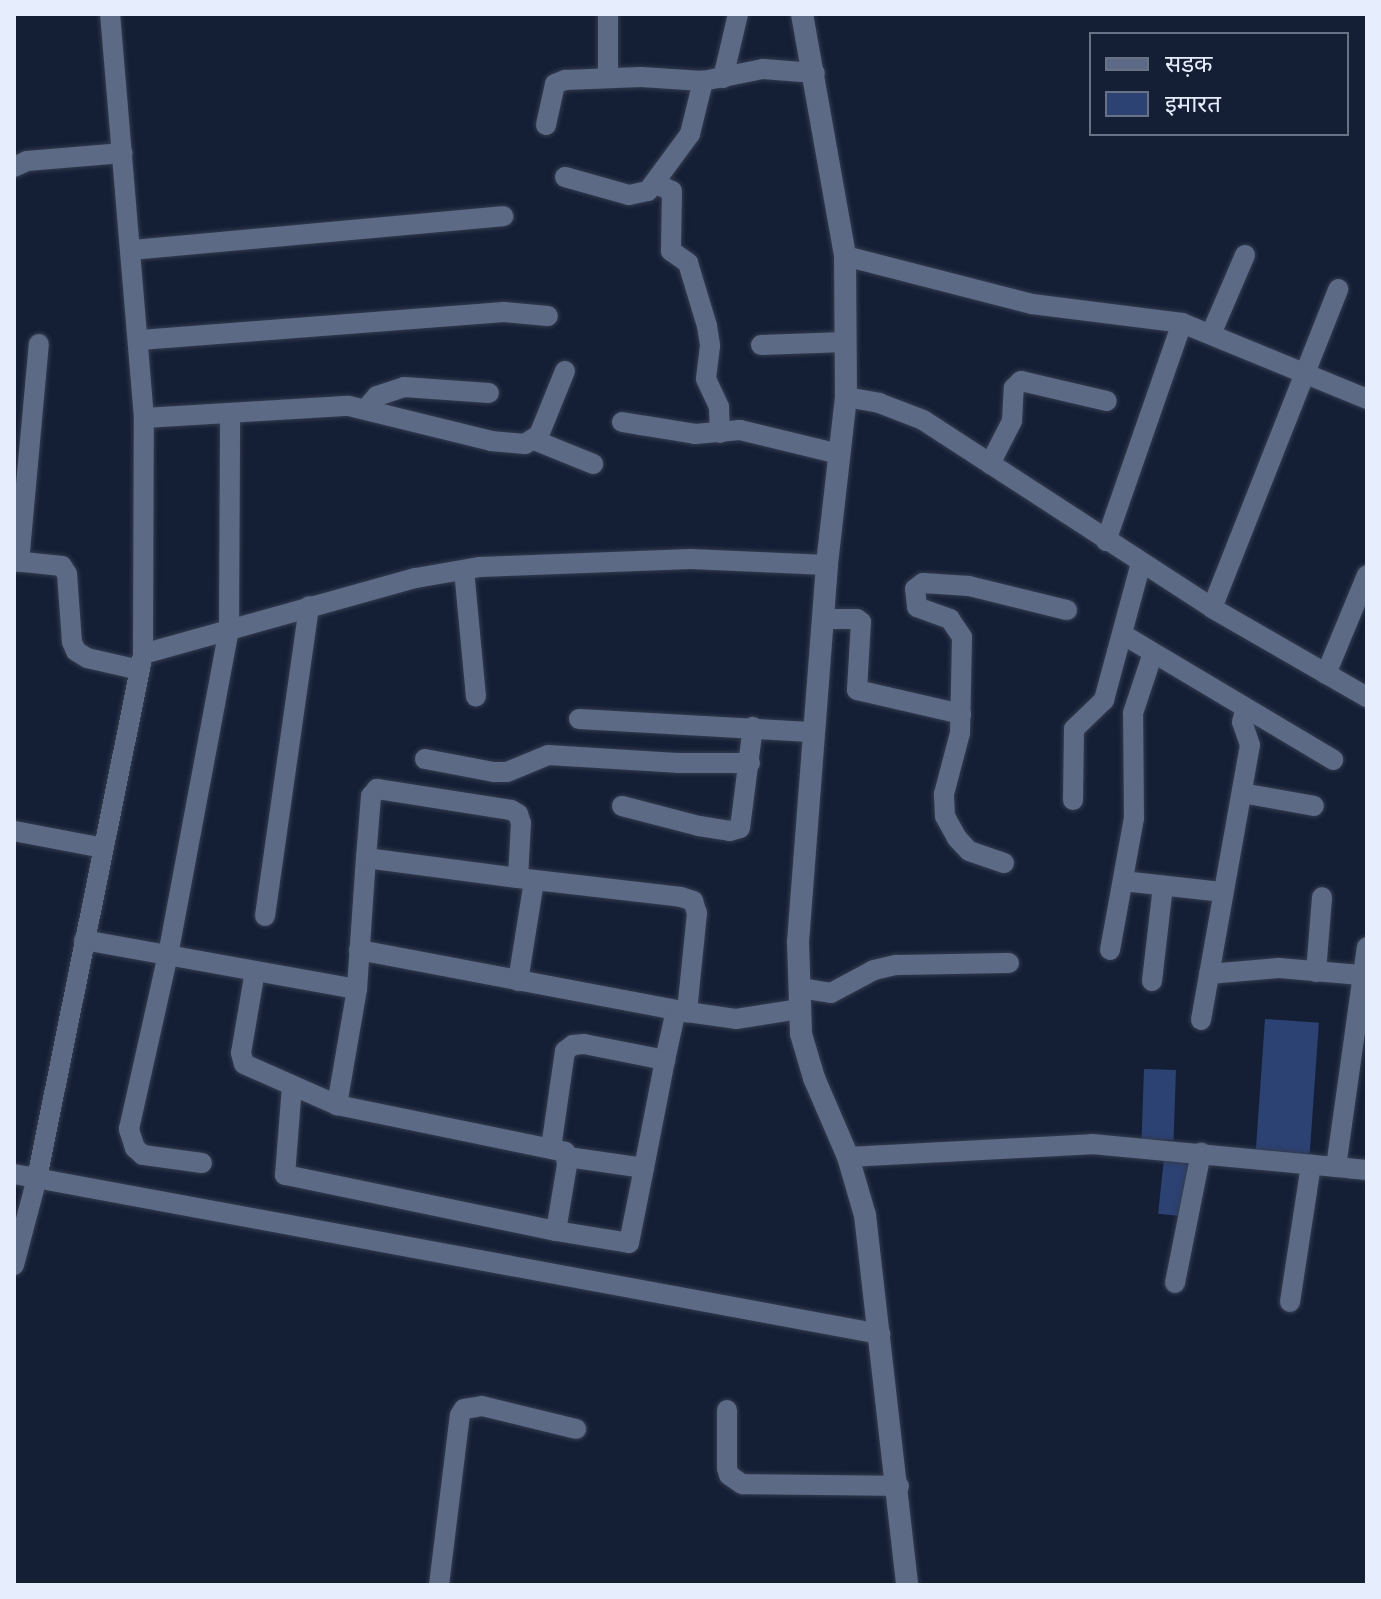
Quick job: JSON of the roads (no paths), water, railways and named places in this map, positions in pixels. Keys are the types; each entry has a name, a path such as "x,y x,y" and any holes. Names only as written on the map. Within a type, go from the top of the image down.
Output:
{"street":[{"path":"14,1265 37,1178 141,662 144,418 140,340 110,14"},
{"path":"608,14 608,77"},
{"path":"565,177 629,195 641,195 656,184 694,126 738,14"},
{"path":"802,14 815,73 845,256 846,397 827,565 798,942 801,1034 814,1078 848,1157 865,1215 899,1486 907,1585"},
{"path":"546,125 555,84 565,80 608,77 713,80 749,70 815,73"},
{"path":"14,167 27,161 123,153"},
{"path":"656,184 672,191 671,251 688,263 707,326 710,346 706,379 719,407 720,433"},
{"path":"132,250 503,216"},
{"path":"1211,334 1245,255"},
{"path":"845,256 1032,304 1182,323 1304,370 1367,399"},
{"path":"1212,608 1338,289"},
{"path":"140,340 504,312 548,316"},
{"path":"1106,541 1182,323"},
{"path":"761,345 845,342"},
{"path":"39,344 16,561 62,566 67,574 72,642 76,651 87,658 141,662 229,629 309,606 416,578 464,570 521,563 691,559 827,565"},
{"path":"534,440 565,371"},
{"path":"990,464 1012,421 1014,388 1021,381 1107,401"},
{"path":"366,409 377,396 404,387 489,393"},
{"path":"846,397 879,403 923,420 1212,608 1367,697"},
{"path":"144,418 325,405 366,409 512,445 534,440 593,464"},
{"path":"202,1163 143,1155 131,1140 129,1129 168,955 229,629 230,413"},
{"path":"622,422 671,431 720,433 740,430 839,454"},
{"path":"1073,800 1074,729 1104,700 1141,563"},
{"path":"464,570 476,696"},
{"path":"1326,674 1367,575"},
{"path":"1004,863 969,851 957,838 945,816 944,794 956,750 961,714 962,637 950,619 917,607 915,589 918,584 969,586 1067,610"},
{"path":"265,916 309,606"},
{"path":"823,619 857,619 861,622 857,690 961,714"},
{"path":"1122,634 1333,760"},
{"path":"1110,950 1134,818 1133,713 1153,653"},
{"path":"1201,1020 1250,745 1242,722 1246,709"},
{"path":"579,719 815,732"},
{"path":"622,806 699,826 736,830 744,822 753,727"},
{"path":"425,759 494,772 507,772 548,755 677,763 750,763"},
{"path":"337,1105 357,989 371,796 377,789 511,810 518,814 526,880 518,981"},
{"path":"1242,793 1314,806"},
{"path":"14,831 103,848"},
{"path":"292,1086 285,1175 629,1243 665,1060 681,1011 697,913 693,901 366,858"},
{"path":"1123,881 1223,892"},
{"path":"1152,981 1163,886"},
{"path":"1316,972 1322,897"},
{"path":"84,940 357,989"},
{"path":"1336,1167 1367,947"},
{"path":"359,950 736,1019 800,998 839,991 874,970 896,965 1009,963"},
{"path":"1209,974 1279,968 1361,975"},
{"path":"255,971 242,1059 250,1068 337,1105 644,1168"},
{"path":"556,1231 565,1051 573,1045 584,1044 665,1060"},
{"path":"848,1157 1056,1144 1201,1153 1367,1170"},
{"path":"1175,1283 1201,1153"},
{"path":"1290,1302 1311,1165"},
{"path":"14,1174 880,1334"},
{"path":"439,1585 460,1415 464,1409 482,1406 576,1429"},
{"path":"727,1410 727,1468 729,1475 742,1484 899,1486"}]}
